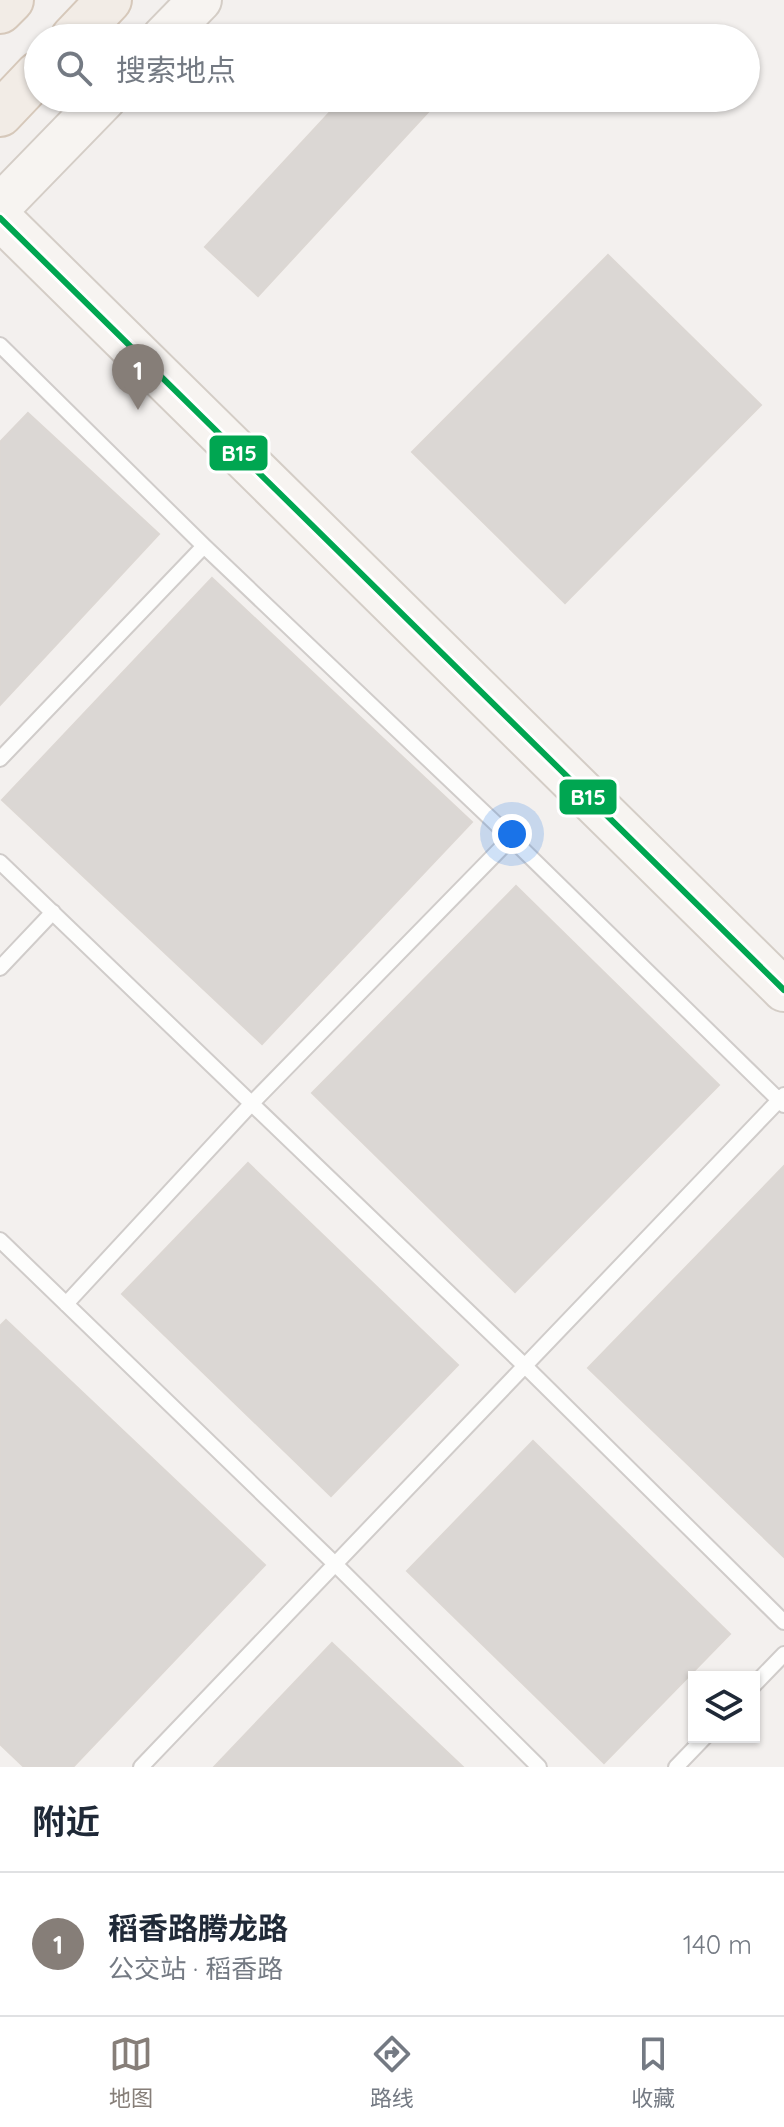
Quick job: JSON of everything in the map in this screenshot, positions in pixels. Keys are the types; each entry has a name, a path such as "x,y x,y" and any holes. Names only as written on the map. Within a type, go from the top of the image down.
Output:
{"main road":[{"path":"0,11 11,0"},
{"path":"86,24 109,0"},
{"path":"0,114 24,89"}],"street":[{"path":"177,24 200,0"},
{"path":"0,206 91,112"},
{"path":"0,218 784,990"}],"lane":[{"path":"0,345 204,546 782,1100 141,1767"},
{"path":"0,759 204,546"},
{"path":"66,1304 252,1103 511,838"},
{"path":"0,862 525,1366 784,1622"},
{"path":"0,968 53,912"},
{"path":"0,1240 335,1564 539,1767"},
{"path":"760,1679 784,1654"},
{"path":"676,1767 699,1743"}],"building":[{"path":"330,112 428,112 258,296 205,247"},
{"path":"608,255 761,405 565,603 412,452"},
{"path":"28,413 159,534 0,705 0,442"},
{"path":"212,578 472,822 262,1044 2,800"},
{"path":"516,886 719,1085 515,1292 312,1093"},
{"path":"248,1163 458,1365 331,1496 122,1294"},
{"path":"784,1166 784,1557 588,1368"},
{"path":"6,1320 265,1565 73,1767 24,1767 0,1744 0,1326"},
{"path":"533,1441 730,1634 694,1671 688,1671 688,1677 604,1763 407,1571"},
{"path":"332,1643 463,1767 214,1767"}],"transit line":[{"name":"B15","path":"0,218 784,990"}],"place":[{"name":"稻香路腾龙路","path":"138,410"}]}
